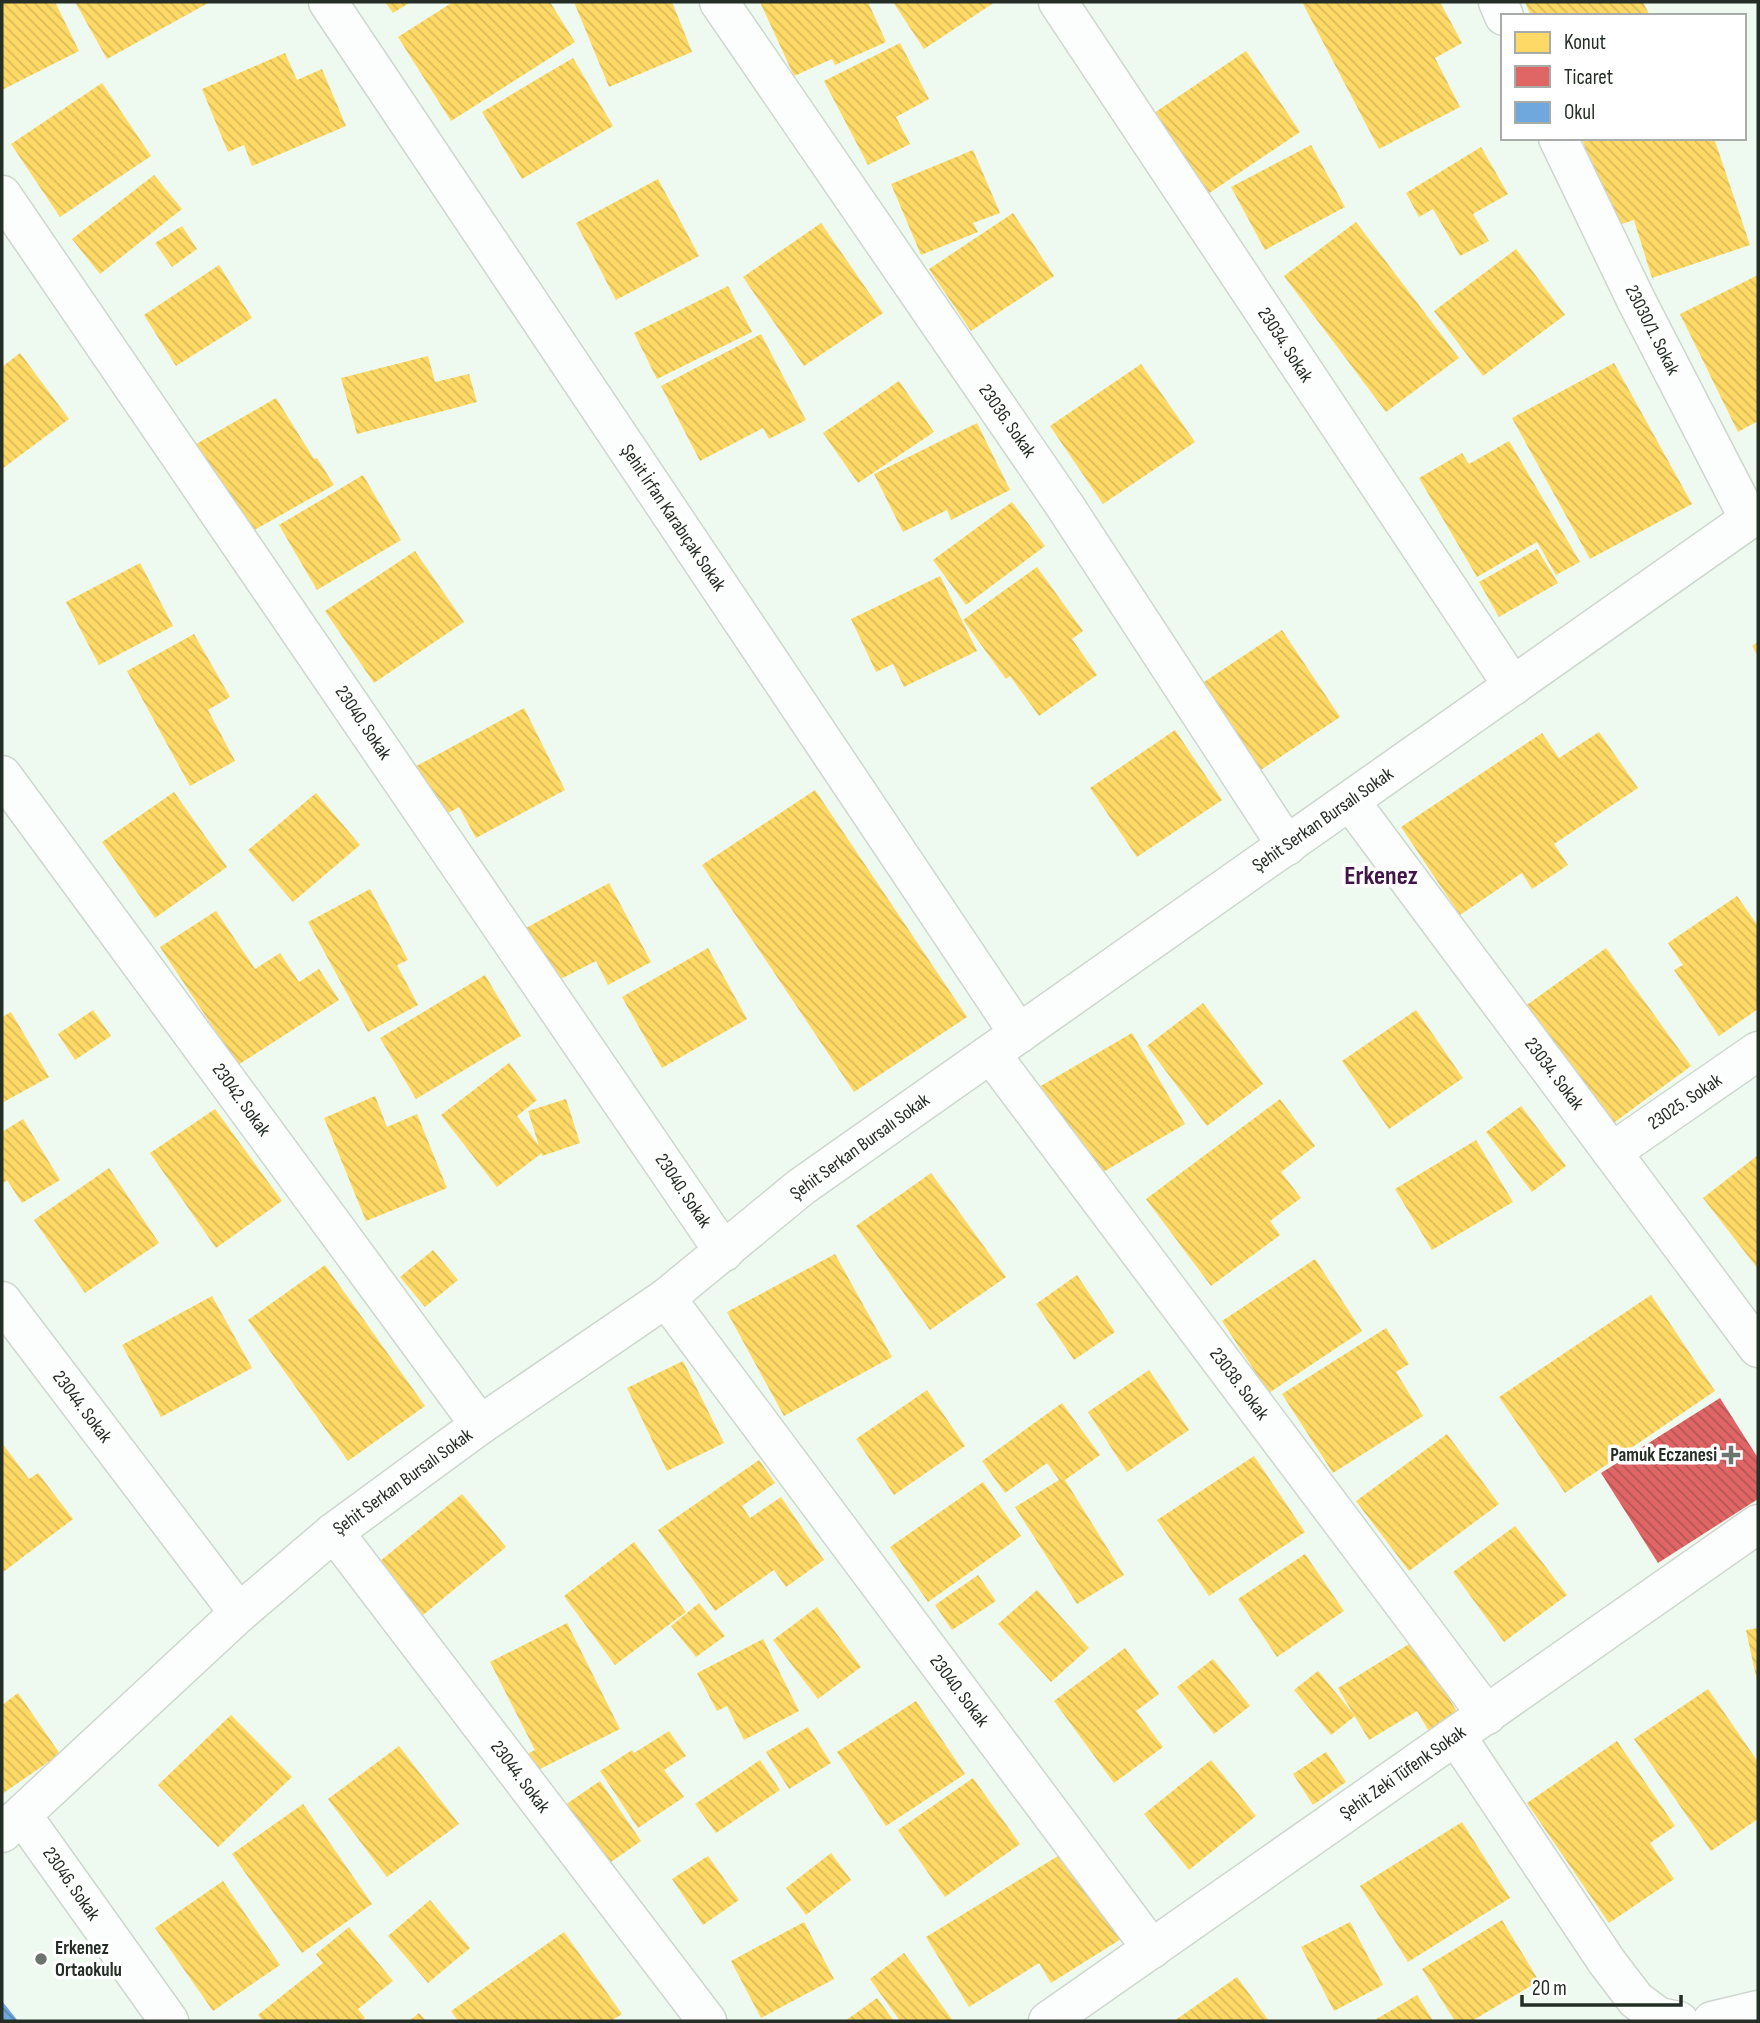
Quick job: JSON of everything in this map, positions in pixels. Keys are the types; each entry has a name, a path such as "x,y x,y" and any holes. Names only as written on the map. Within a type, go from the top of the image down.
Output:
{"street":[{"name":"Şehit İrfan Karabıçak Sokak","path":"328,2 1005,1044"},
{"name":"23036. Sokak","path":"719,2 1065,506 1287,846"},
{"name":"23034. Sokak","path":"1058,2 1513,686"},
{"name":"23030/1. Sokak","path":"1559,140 1636,300 1754,516"},
{"name":"23040. Sokak","path":"2,195 724,1252"},
{"name":"Şehit Serkan Bursalı Sokak","path":"12,1824 239,1613 334,1532 480,1425 666,1298 802,1187 1754,516"},
{"name":"23042. Sokak","path":"2,775 480,1425"},
{"name":"23034. Sokak","path":"1350,801 1758,1348"},
{"name":"23038. Sokak","path":"1005,1044 1487,1715"},
{"name":"23025. Sokak","path":"1612,1152 1758,1051"},
{"name":"23040. Sokak","path":"666,1298 1152,1949"},
{"name":"23044. Sokak","path":"2,1301 239,1613"},
{"name":"Şehit Zeki Tüfenk Sokak","path":"1048,2021 1758,1524"},
{"name":"23044. Sokak","path":"334,1532 707,2021"},
{"path":"1456,1736 1607,1962 1636,2000 1660,2017 1679,2021"},
{"name":"23046. Sokak","path":"12,1824 169,2021"},
{"path":"1712,2021 1758,2010"}],"building: Konut":[{"path":"2,2 55,2 79,51 2,90"},
{"path":"75,2 210,2 107,59"},
{"path":"385,2 411,2 393,13"},
{"path":"453,2 550,2 575,42 451,121 398,37"},
{"path":"574,2 672,2 692,52 609,87"},
{"path":"760,2 868,2 886,42 835,65 832,59 794,76"},
{"path":"893,2 995,2 924,49"},
{"path":"1302,2 1440,2 1462,43 1435,58 1460,107 1379,149"},
{"path":"1525,2 1643,2 1649,14 1530,14"},
{"path":"900,43 929,99 896,117 910,144 868,165 824,81"},
{"path":"1246,51 1300,132 1205,196 1151,115"},
{"path":"285,53 297,80 322,69 346,126 252,166 244,145 228,152 202,89"},
{"path":"573,58 613,126 522,179 482,112"},
{"path":"102,83 151,156 60,217 11,144"},
{"path":"1583,140 1715,140 1750,245 1652,278 1634,220 1616,226 1598,187"},
{"path":"1311,145 1345,207 1265,250 1231,187"},
{"path":"1481,147 1508,194 1473,214 1489,241 1460,256 1433,209 1419,217 1406,193"},
{"path":"973,150 1000,213 973,223 978,232 921,255 891,184"},
{"path":"154,175 182,209 100,274 72,239"},
{"path":"658,179 699,256 616,300 576,223"},
{"path":"1013,213 1054,276 971,331 929,269"},
{"path":"1356,222 1459,358 1386,412 1284,276"},
{"path":"821,223 883,313 804,366 743,277"},
{"path":"182,226 197,249 172,267 155,243"},
{"path":"1516,249 1565,315 1483,376 1434,311"},
{"path":"219,265 252,318 176,366 144,315"},
{"path":"1758,275 1758,421 1738,432 1680,314"},
{"path":"728,286 752,332 657,379 634,333"},
{"path":"761,334 806,420 769,439 763,428 700,461 661,386"},
{"path":"20,353 69,419 2,469 2,367"},
{"path":"428,356 435,382 469,374 477,402 357,434 341,378"},
{"path":"1614,363 1692,504 1590,559 1512,418"},
{"path":"1141,364 1195,442 1103,504 1050,426"},
{"path":"899,381 934,432 858,483 823,433"},
{"path":"276,398 314,459 317,458 334,485 251,532 191,447"},
{"path":"977,423 1010,490 951,520 947,510 903,532 874,474"},
{"path":"1509,441 1580,562 1556,575 1537,542 1477,577 1419,478 1462,453 1469,464"},
{"path":"363,475 401,540 317,590 279,525"},
{"path":"1012,502 1045,546 966,605 933,560"},
{"path":"1537,549 1558,583 1499,617 1479,582"},
{"path":"415,551 464,622 374,683 325,611"},
{"path":"140,563 173,626 99,665 66,602"},
{"path":"1037,567 1083,631 1072,639 1097,675 1039,716 1010,676 1006,679 963,620"},
{"path":"940,576 977,651 904,687 893,664 876,672 851,619"},
{"path":"1282,630 1340,717 1261,770 1230,722 1221,728 1195,688"},
{"path":"194,634 230,697 208,710 235,761 190,786 127,671"},
{"path":"1758,642 1758,656 1752,646"},
{"path":"524,708 565,790 476,838 459,807 436,820 409,770"},
{"path":"1175,730 1222,800 1137,857 1090,788"},
{"path":"1599,732 1638,788 1554,844 1568,865 1532,889 1522,873 1460,915 1401,827 1542,733 1559,758"},
{"path":"815,790 967,1017 854,1092 702,865"},
{"path":"174,792 227,867 155,918 102,842"},
{"path":"316,793 360,845 293,902 248,850"},
{"path":"609,883 651,962 608,985 596,961 555,982 526,928"},
{"path":"370,889 408,960 397,965 418,1005 368,1032 308,922"},
{"path":"1737,896 1758,926 1758,1009 1719,1036 1674,970 1683,965 1668,943"},
{"path":"216,911 255,969 280,953 299,982 319,969 339,1000 238,1065 160,947"},
{"path":"708,948 747,1019 662,1068 622,997"},
{"path":"1606,948 1691,1066 1604,1130 1517,1012"},
{"path":"485,975 521,1036 416,1099 380,1038"},
{"path":"1203,1003 1263,1084 1207,1126 1147,1046"},
{"path":"93,1010 111,1036 75,1060 58,1034"},
{"path":"1416,1010 1463,1078 1389,1129 1342,1061"},
{"path":"11,1012 49,1077 2,1103 2,1017"},
{"path":"1132,1033 1185,1124 1093,1178 1039,1087"},
{"path":"509,1063 537,1100 517,1116 539,1146 528,1111 566,1099 580,1143 542,1156 542,1153 497,1187 441,1115"},
{"path":"375,1096 387,1127 417,1114 447,1188 366,1221 324,1118"},
{"path":"1280,1099 1315,1146 1281,1172 1301,1198 1270,1221 1280,1235 1211,1286 1146,1199"},
{"path":"1521,1106 1566,1166 1532,1192 1486,1132"},
{"path":"215,1109 282,1201 216,1248 150,1153"},
{"path":"23,1119 60,1180 22,1203 7,1180 2,1184 2,1132"},
{"path":"1476,1140 1513,1202 1432,1250 1395,1189"},
{"path":"1758,1155 1758,1269 1703,1198"},
{"path":"109,1168 159,1243 85,1293 34,1220"},
{"path":"931,1173 1006,1277 930,1330 856,1226"},
{"path":"433,1250 458,1280 425,1307 400,1277"},
{"path":"835,1254 892,1357 784,1416 727,1312"},
{"path":"1315,1259 1362,1331 1269,1393 1222,1321"},
{"path":"325,1265 425,1406 348,1461 248,1320"},
{"path":"1077,1275 1115,1332 1074,1360 1036,1304"},
{"path":"1651,1295 1715,1391 1565,1493 1499,1397"},
{"path":"212,1296 252,1368 161,1417 122,1345"},
{"path":"1386,1328 1409,1364 1396,1372 1423,1416 1333,1473 1282,1394"},
{"path":"683,1361 724,1443 667,1471 627,1388"},
{"path":"1149,1370 1189,1430 1127,1472 1088,1412"},
{"path":"927,1390 965,1446 894,1495 856,1439"},
{"path":"1062,1403 1100,1455 1065,1480 1124,1575 1077,1604 1015,1507 1059,1480 1047,1463 1005,1493 982,1461"},
{"path":"1447,1434 1499,1504 1409,1571 1356,1501"},
{"path":"2,1443 29,1479 38,1473 73,1519 2,1573"},
{"path":"1254,1456 1305,1532 1209,1596 1157,1520"},
{"path":"759,1460 775,1483 742,1506 750,1518 781,1497 824,1560 786,1587 774,1570 715,1611 658,1530"},
{"path":"983,1482 1021,1536 928,1602 890,1547"},
{"path":"462,1494 506,1547 423,1615 379,1562"},
{"path":"1515,1526 1567,1595 1504,1642 1453,1572"},
{"path":"634,1542 686,1612 615,1665 564,1596"},
{"path":"1305,1554 1344,1611 1277,1657 1238,1599"},
{"path":"978,1575 996,1601 952,1630 935,1605"},
{"path":"1037,1590 1089,1648 1051,1682 998,1624"},
{"path":"699,1603 725,1636 696,1657 671,1626"},
{"path":"817,1607 861,1667 818,1699 773,1640"},
{"path":"567,1623 620,1729 530,1774 521,1757 535,1750 490,1662"},
{"path":"1758,1628 1758,1681 1757,1681 1746,1630"},
{"path":"763,1639 799,1711 744,1740 727,1706 717,1711 697,1673"},
{"path":"1414,1641 1461,1718 1431,1735 1417,1711 1369,1740 1338,1688"},
{"path":"1125,1648 1159,1694 1136,1711 1163,1747 1114,1783 1054,1701"},
{"path":"1213,1659 1250,1706 1214,1734 1177,1687"},
{"path":"1318,1671 1355,1716 1331,1735 1294,1690"},
{"path":"1708,1689 1758,1762 1758,1819 1711,1851 1634,1739"},
{"path":"18,1693 60,1754 2,1794 2,1705"},
{"path":"916,1701 965,1774 886,1826 837,1752"},
{"path":"231,1715 292,1777 218,1847 158,1785"},
{"path":"808,1727 831,1763 789,1789 766,1752"},
{"path":"669,1731 686,1756 664,1770 684,1797 638,1828 600,1771 632,1750 634,1753"},
{"path":"1617,1741 1675,1826 1650,1843 1674,1879 1609,1923 1527,1803"},
{"path":"399,1746 459,1824 387,1877 328,1799"},
{"path":"1326,1752 1346,1782 1313,1805 1293,1774"},
{"path":"760,1760 780,1790 716,1833 695,1804"},
{"path":"1211,1760 1256,1816 1189,1870 1144,1814"},
{"path":"973,1778 1020,1844 945,1897 898,1830"},
{"path":"600,1781 641,1841 601,1869 559,1809"},
{"path":"303,1804 372,1904 302,1953 232,1854"},
{"path":"1462,1822 1510,1898 1408,1962 1360,1886"},
{"path":"1066,1851 1121,1939 1051,1983 1039,1963 969,2007 926,1937"},
{"path":"831,1853 851,1880 806,1915 786,1888"},
{"path":"708,1856 739,1900 703,1925 672,1879"},
{"path":"223,1881 280,1965 213,2011 155,1928"},
{"path":"430,1900 470,1948 428,1983 388,1936"},
{"path":"1502,1920 1539,1981 1472,2021 1455,2021 1422,1969"},
{"path":"804,1922 834,1979 761,2018 731,1961"},
{"path":"1350,1922 1383,1985 1334,2011 1301,1947"},
{"path":"349,1927 393,1981 358,2009 365,2018 361,2021 263,2021 258,2015 323,1963 316,1954"},
{"path":"564,1932 622,2014 611,2021 458,2021 451,2011"},
{"path":"904,1953 953,2021 900,2021 870,1979"},
{"path":"1237,1977 1269,2021 1174,2021"},
{"path":"1417,1995 1433,2021 1373,2021"},
{"path":"877,1998 894,2021 845,2021"},
{"path":"419,2013 426,2021 409,2021"}],"building: Ticaret":[{"path":"1720,1398 1758,1458 1758,1499 1658,1563 1601,1473"}],"building: Okul":[{"path":"2,2001 18,2021 2,2021"}],"place":[{"name":"Pamuk Eczanesi","path":"1731,1455"},
{"name":"Erkenez Ortaokulu","path":"41,1959"}],"district":[{"name":"Erkenez","path":"1381,876"}]}
